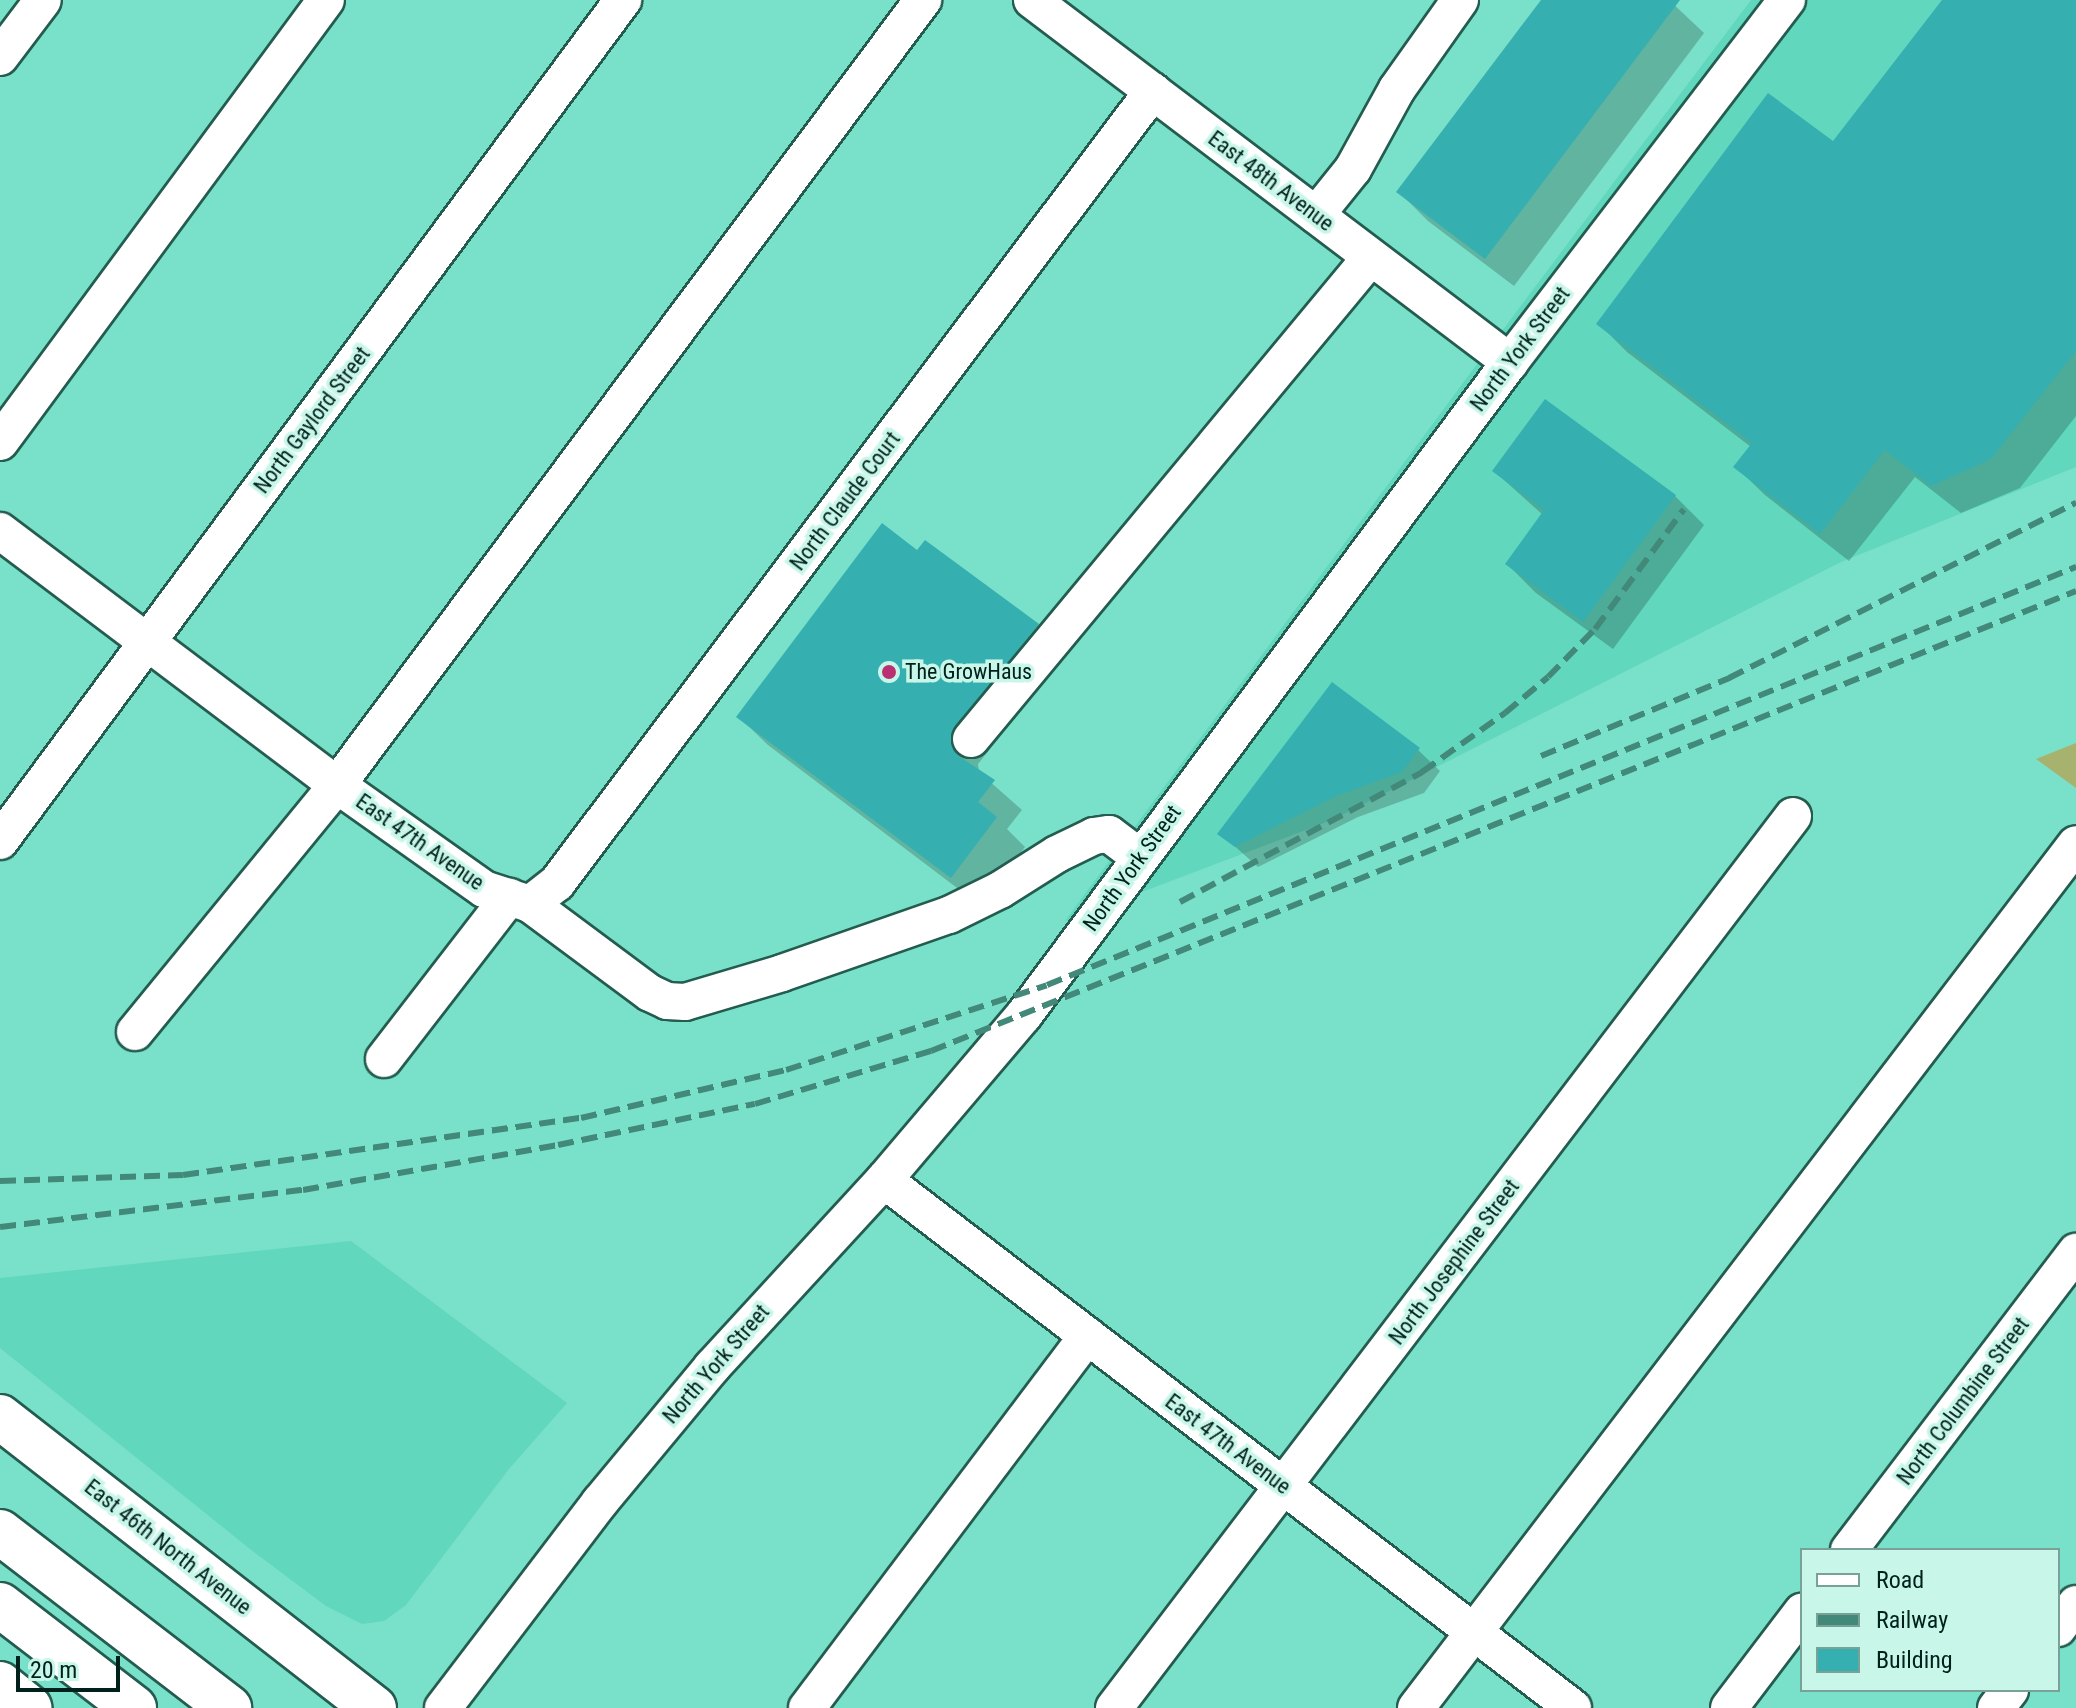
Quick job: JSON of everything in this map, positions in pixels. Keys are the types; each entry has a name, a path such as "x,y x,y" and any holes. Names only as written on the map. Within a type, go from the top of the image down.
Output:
{"main road":[{"name":"East 46th North Avenue","path":"0,1417 374,1708"},
{"path":"0,1532 229,1708"},
{"path":"0,1605 134,1708"},
{"path":"0,1684 30,1708"}],"street":[{"path":"0,57 43,0"},
{"path":"0,442 326,0"},
{"name":"North Gaylord Street","path":"0,841 623,0"},
{"path":"135,1032 337,785 923,0"},
{"name":"East 48th Avenue","path":"1032,0 1510,362"},
{"path":"1316,215 1353,169 1397,89 1460,0"},
{"name":"North York Street","path":"443,1708 542,1575 702,1379 782,1287 884,1180 1024,1015 1510,362 1787,0"},
{"name":"North Claude Court","path":"384,1059 519,900 557,883 1153,91"},
{"path":"971,739 1371,257"},
{"name":"East 47th Avenue","path":"0,531 337,785 484,889 519,900 650,993 667,1001 685,1002 782,973 949,915 1000,890 1094,836 1109,834 1140,857"},
{"name":"North Josephine Street","path":"1114,1708 1793,816"},
{"path":"1416,1708 2076,844"},
{"name":"East 47th Avenue","path":"884,1180 1573,1708"},
{"name":"North Columbine Street","path":"1851,1548 2076,1252"},
{"path":"807,1708 1087,1336"},
{"path":"2060,1625 2076,1604"},
{"path":"1729,1708 1800,1615"},
{"path":"1996,1708 2008,1692"}],"shaded area":[{"path":"1751,0 2076,0 2076,467 1841,562 1332,820 1065,921 1477,364"},
{"path":"2076,743 2076,788 2036,759"},
{"path":"351,1241 567,1403 509,1469 406,1605 384,1621 362,1624 326,1606 250,1549 0,1348 0,1278"}],"building":[{"path":"1541,0 1680,0 1485,259 1396,192"},
{"path":"1942,0 2076,0 2076,351 1991,459 1931,486 1885,450 1820,534 1733,467 1752,443 1596,324 1768,93 1833,141"},
{"path":"1545,399 1676,495 1583,622 1505,564 1544,510 1492,471"},
{"name":"The GrowHaus","path":"882,523 917,550 925,540 1039,624 951,735 952,748 957,755 995,780 978,802 997,817 951,878 736,717"},
{"path":"1332,682 1420,748 1402,772 1336,796 1235,847 1217,834"}],"railway":[{"path":"1541,756 1729,678 2076,503"},
{"path":"1180,902 1422,772 1505,713 1548,677 1595,629 1684,509"},
{"path":"0,1181 183,1175 581,1118 786,1070 1047,985 2076,567"},
{"path":"0,1227 303,1190 558,1145 755,1104 931,1051 2076,591"}],"place":[{"name":"The GrowHaus","path":"889,672"}]}
